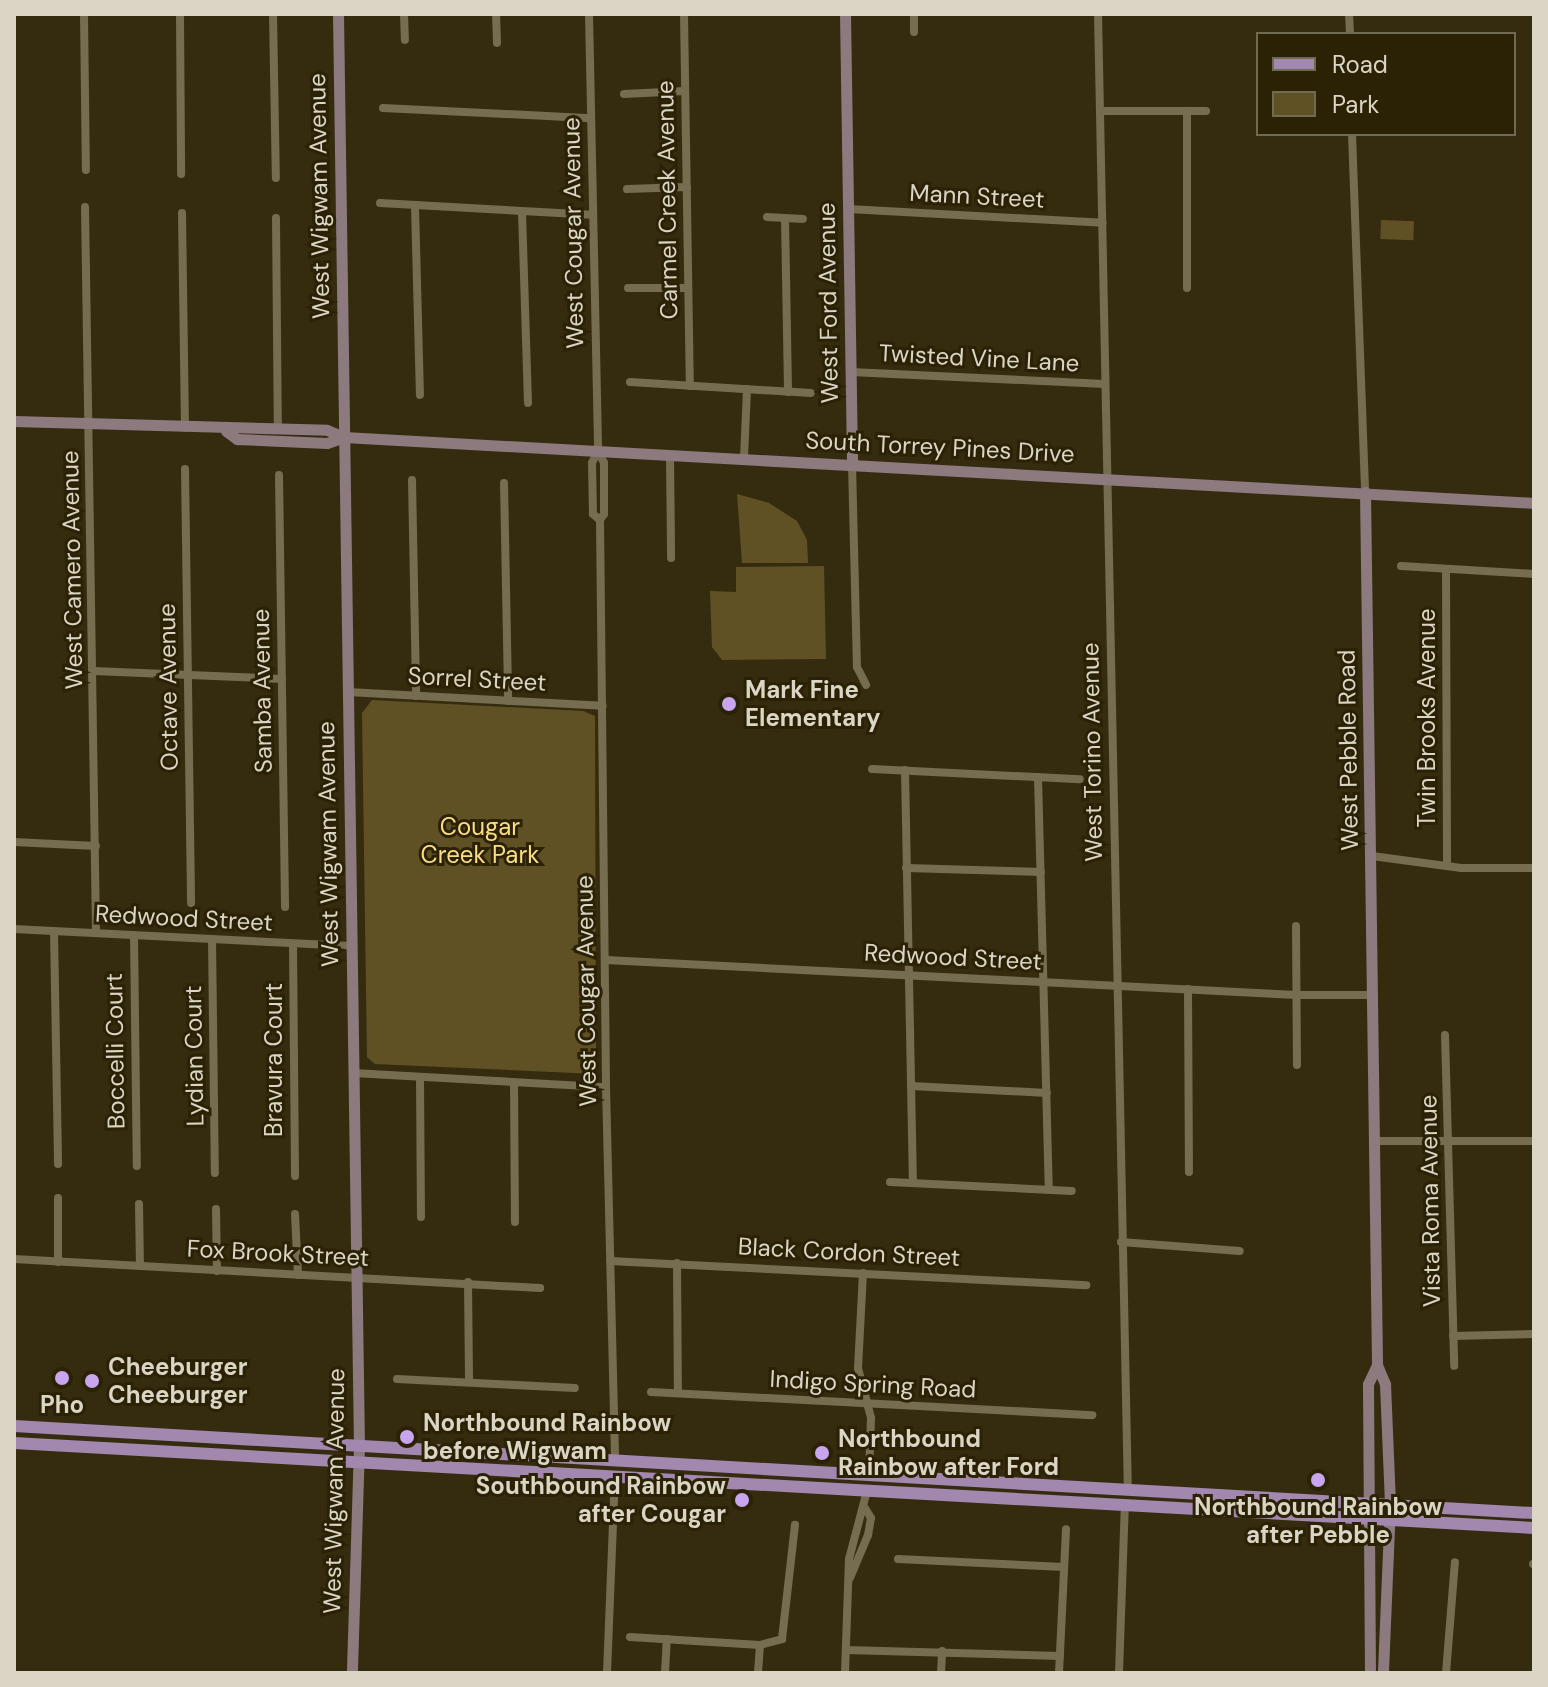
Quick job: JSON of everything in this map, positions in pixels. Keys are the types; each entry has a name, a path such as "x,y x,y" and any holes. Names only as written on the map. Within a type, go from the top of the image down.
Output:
{"main road":[{"path":"14,1426 1212,1495 1369,1510"},
{"path":"15,1443 80,1439 97,1431"},
{"path":"113,1447 120,1441 183,1436"},
{"path":"15,1443 802,1489 1125,1504 1534,1513"},
{"path":"538,1474 557,1466 608,1466 615,1461"},
{"path":"615,1478 632,1470 684,1472 697,1466"},
{"path":"802,1489 869,1475"},
{"path":"867,1491 879,1484 945,1480"},
{"path":"1073,1501 1128,1490"},
{"path":"1125,1504 1212,1495"},
{"path":"1390,1511 1534,1528"}],"street":[{"path":"84,14 86,170"},
{"path":"180,14 181,174"},
{"path":"273,14 276,178"},
{"name":"West Wigwam Avenue","path":"338,14 359,1446 352,1673"},
{"path":"404,14 405,40"},
{"path":"496,14 497,43"},
{"name":"West Cougar Avenue","path":"589,14 598,451 592,463 593,514 600,520 606,1087 615,1461"},
{"name":"Carmel Creek Avenue","path":"684,14 690,386"},
{"name":"West Ford Avenue","path":"845,14 857,667 866,685"},
{"path":"914,14 914,32"},
{"name":"West Torino Avenue","path":"1098,14 1115,986 1128,1490"},
{"path":"624,94 685,91"},
{"path":"383,108 591,118"},
{"path":"1100,111 1206,111"},
{"path":"1187,112 1187,288"},
{"name":"West Pebble Road","path":"1352,136 1365,492 1377,1365 1385,1384 1390,1511 1383,1673"},
{"path":"627,189 687,187"},
{"path":"380,203 592,215"},
{"path":"415,206 420,395"},
{"name":"West Camero Avenue","path":"85,207 96,933"},
{"name":"Mann Street","path":"848,209 1103,223"},
{"path":"522,212 528,403"},
{"path":"182,213 185,429"},
{"path":"767,217 803,219"},
{"path":"276,218 278,428"},
{"path":"785,218 788,392"},
{"path":"628,288 688,288"},
{"name":"Twisted Vine Lane","path":"851,372 1105,384"},
{"path":"630,382 811,393"},
{"path":"744,458 747,389"},
{"name":"South Torrey Pines Drive","path":"14,421 226,431 238,425 327,430 344,437 1534,503"},
{"name":"South Torrey Pines Drive","path":"226,431 237,439 327,443 344,437"},
{"path":"670,455 671,558"},
{"name":"Octave Avenue","path":"185,469 191,903"},
{"name":"Samba Avenue","path":"279,475 285,907"},
{"path":"412,480 416,696"},
{"path":"504,483 508,701"},
{"path":"1401,566 1534,574"},
{"name":"Twin Brooks Avenue","path":"1446,569 1447,866"},
{"path":"93,671 282,679"},
{"name":"Sorrel Street","path":"348,692 603,706"},
{"path":"872,769 1080,779"},
{"path":"905,770 913,1183"},
{"path":"1038,777 1049,1190"},
{"path":"14,842 96,846"},
{"path":"1372,856 1447,866 1534,868"},
{"path":"906,868 1041,872"},
{"path":"1296,926 1297,1065"},
{"name":"Redwood Street","path":"14,929 351,946"},
{"path":"54,931 58,1164"},
{"name":"Boccelli Court","path":"134,935 137,1166"},
{"name":"Lydian Court","path":"212,939 215,1173"},
{"name":"Bravura Court","path":"293,944 295,1176"},
{"name":"Redwood Street","path":"606,960 1298,995 1371,995"},
{"path":"1188,989 1189,1172"},
{"name":"Vista Roma Avenue","path":"1445,1035 1454,1366"},
{"path":"353,1073 606,1087"},
{"path":"420,1078 421,1217"},
{"path":"514,1083 515,1222"},
{"path":"911,1086 1047,1093"},
{"path":"1375,1141 1534,1141"},
{"path":"890,1182 1072,1191"},
{"path":"58,1198 58,1262"},
{"path":"139,1204 140,1266"},
{"path":"216,1209 217,1271"},
{"path":"295,1214 298,1275"},
{"path":"1121,1242 1240,1251"},
{"name":"Fox Brook Street","path":"14,1259 540,1288"},
{"name":"Black Cordon Street","path":"610,1261 1086,1285"},
{"path":"677,1263 678,1392"},
{"path":"863,1273 858,1368 870,1404 869,1475"},
{"path":"468,1282 469,1381"},
{"path":"1453,1336 1534,1334"},
{"name":"West Pebble Road","path":"1370,1673 1368,1384 1377,1365"},
{"path":"397,1379 575,1388"},
{"name":"Indigo Spring Road","path":"651,1392 1092,1415"},
{"path":"607,1673 615,1478"},
{"path":"845,1673 849,1559 865,1508 867,1491"},
{"path":"1119,1673 1125,1504"},
{"path":"630,1637 760,1645 782,1639 795,1525"},
{"path":"1059,1673 1066,1529"},
{"path":"898,1559 1064,1567"},
{"path":"1446,1673 1455,1562"},
{"path":"665,1673 667,1639"},
{"path":"758,1673 760,1645"},
{"path":"846,1650 1060,1656"},
{"path":"941,1673 942,1651"}],"green space":[{"path":"1381,220 1414,221 1413,240 1380,239"},
{"path":"737,494 769,503 797,521 807,540 808,563 742,563"},
{"path":"824,566 826,659 722,660 712,647 710,591 736,592 736,567"},
{"name":"Cougar Creek Park","path":"372,700 583,711 595,716 596,1074 375,1064 367,1057 362,713"}],"place":[{"name":"Mark Fine Elementary","path":"729,704"},
{"name":"Pho","path":"62,1378"},
{"name":"Cheeburger Cheeburger","path":"92,1381"},
{"name":"Northbound Rainbow before Wigwam","path":"407,1437"},
{"name":"Northbound Rainbow after Ford","path":"822,1453"},
{"name":"Northbound Rainbow after Pebble","path":"1318,1480"},
{"name":"Southbound Rainbow after Cougar","path":"742,1500"}]}
